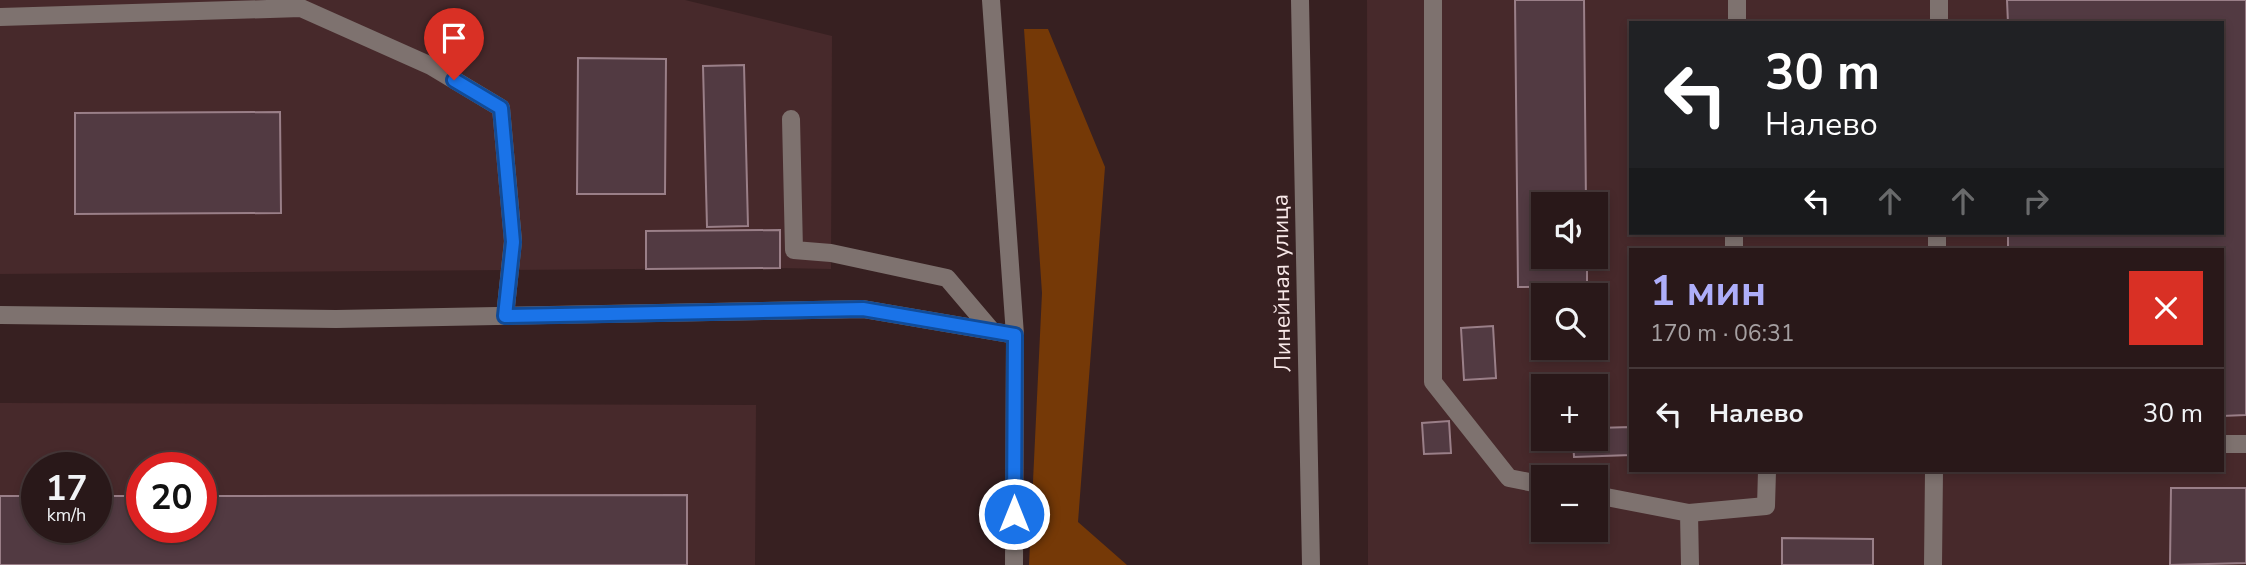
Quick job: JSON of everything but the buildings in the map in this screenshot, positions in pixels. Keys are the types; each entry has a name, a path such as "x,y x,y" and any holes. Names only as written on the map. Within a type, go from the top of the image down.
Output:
{"street":[{"path":"991,0 1015,335 1014,565"},
{"name":"Линейная улица","path":"1300,0 1311,565"},
{"path":"1433,0 1433,382 1509,478 1531,482"},
{"path":"1737,0 1737,21"},
{"path":"1939,0 1939,21"},
{"path":"0,17 301,8 431,66 501,108 513,242 505,316"},
{"path":"791,120 794,250 831,253 947,278 992,331"},
{"path":"0,315 335,319 863,309 1015,335"},
{"path":"2224,444 2246,444"},
{"path":"1608,497 1689,513 1766,506 1767,472"},
{"path":"1933,565 1934,472"},
{"path":"1689,513 1690,565"}],"shaded area":[{"path":"0,0 685,0 832,36 831,269 0,274"},
{"path":"1367,0 2246,0 2246,565 1368,565"},
{"path":"1024,29 1048,29 1105,167 1078,522 1127,565 1029,565 1042,293"},
{"path":"0,403 756,405 755,565 0,565"}],"route":[{"path":"454,80 501,108 513,242 505,316 863,309 1015,335 1014,514"}]}
